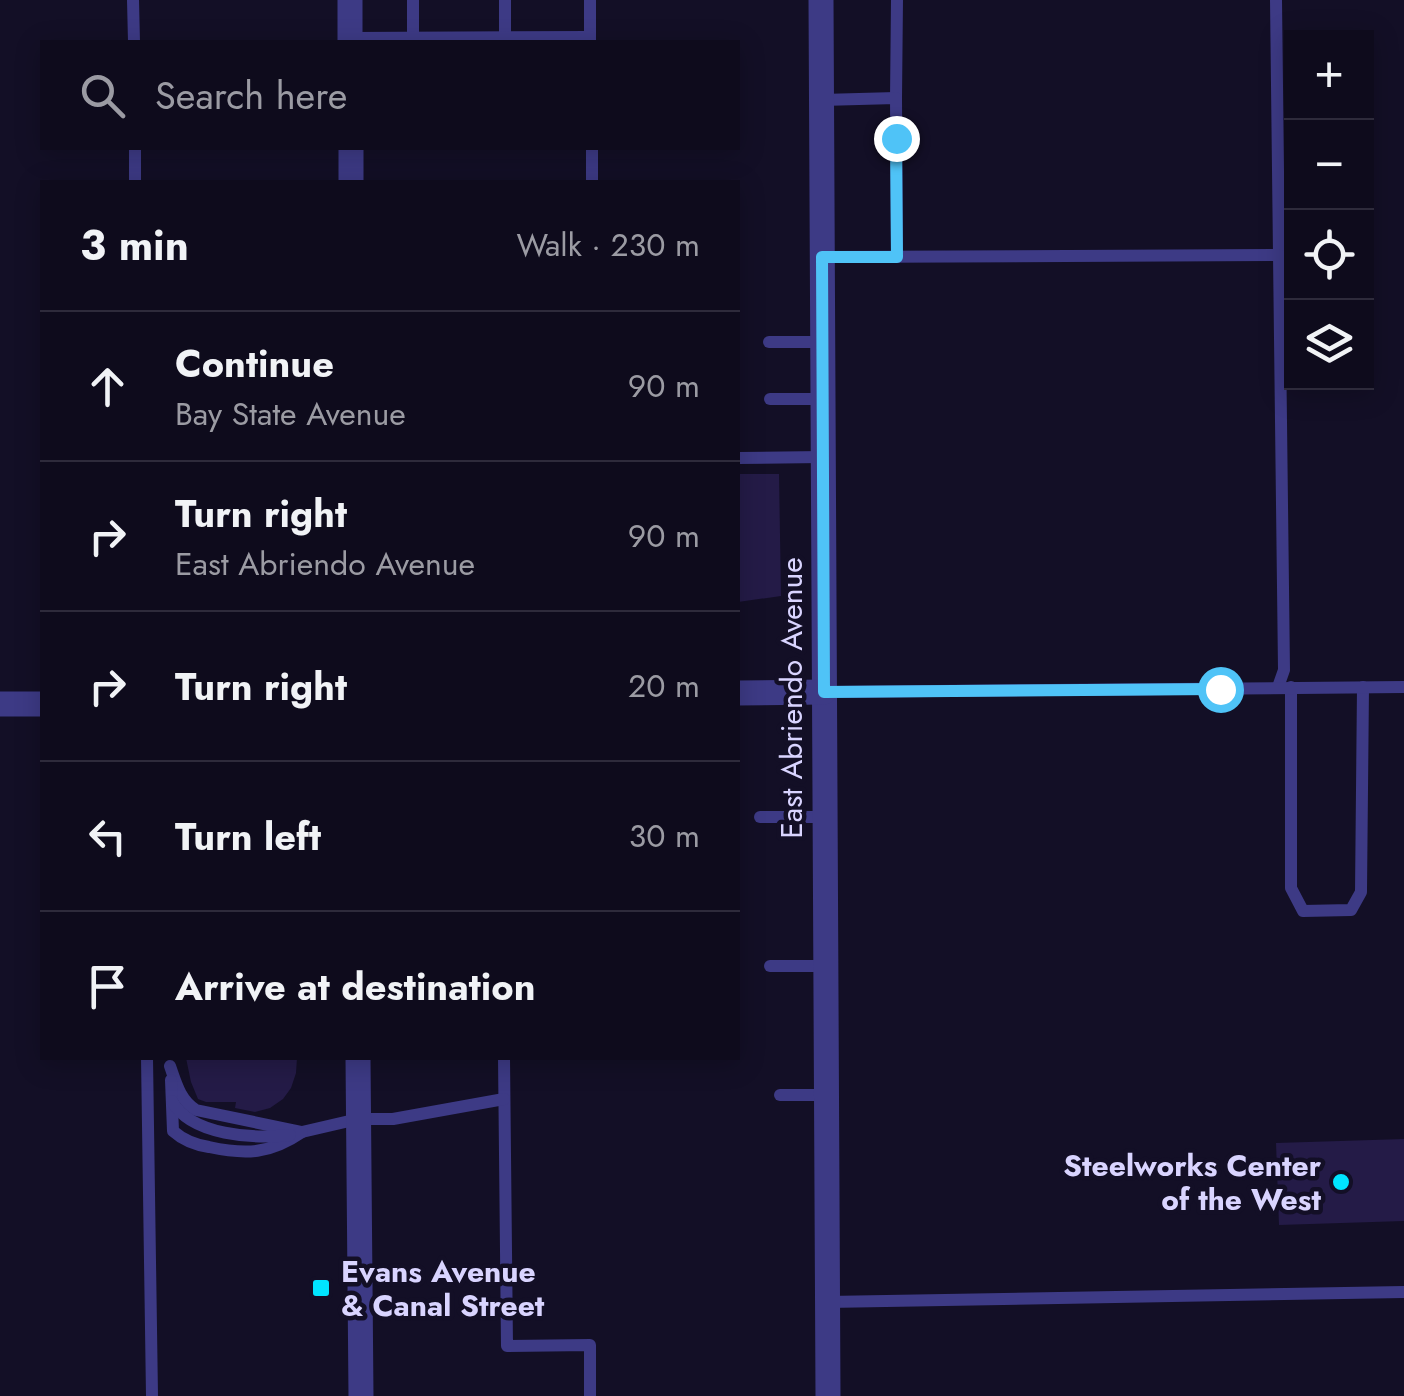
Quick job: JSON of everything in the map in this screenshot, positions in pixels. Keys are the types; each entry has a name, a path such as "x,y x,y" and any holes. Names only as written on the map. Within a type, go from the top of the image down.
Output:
{"street":[{"path":"350,0 350,40"},
{"name":"East Abriendo Avenue","path":"821,0 828,1396"},
{"path":"351,150 351,180"},
{"path":"740,693 824,692"},
{"path":"0,704 40,704"},
{"path":"358,1060 361,1396"}],"lane":[{"path":"133,0 134,40"},
{"path":"413,0 414,38"},
{"path":"505,0 505,37"},
{"path":"350,40 590,40 590,0"},
{"path":"897,0 897,257"},
{"path":"1276,0 1284,687 1291,888 1303,911 1352,910 1361,892 1363,687"},
{"path":"822,100 896,98"},
{"path":"135,150 136,180"},
{"path":"592,150 592,180"},
{"path":"822,257 1278,255"},
{"path":"769,342 822,342"},
{"path":"770,399 822,399"},
{"path":"740,458 823,457"},
{"path":"824,692 1404,687"},
{"path":"760,816 824,816"},
{"path":"770,966 825,966"},
{"path":"147,1060 152,1396"},
{"path":"504,1060 507,1346 590,1344 590,1396"},
{"path":"170,1062 173,1130 179,1137 198,1145 250,1153 302,1132 358,1119 392,1119 504,1099"},
{"path":"170,1062 182,1097 196,1110 302,1132"},
{"path":"780,1095 826,1095"},
{"path":"827,1302 1404,1292"}],"building":[{"path":"740,474 779,474 781,596 740,602"},
{"path":"186,1060 297,1060 291,1088 283,1099 255,1112 235,1108 236,1102 198,1099"},
{"name":"Steelworks Center of the West","path":"1404,1139 1404,1221 1279,1225 1276,1143"}],"place":[{"name":"Steelworks Center of the West","path":"1341,1182"},
{"name":"Evans Avenue & Canal Street","path":"321,1288"}],"route":[{"path":"896,138 897,257 822,257 824,692 1220,689"}]}
